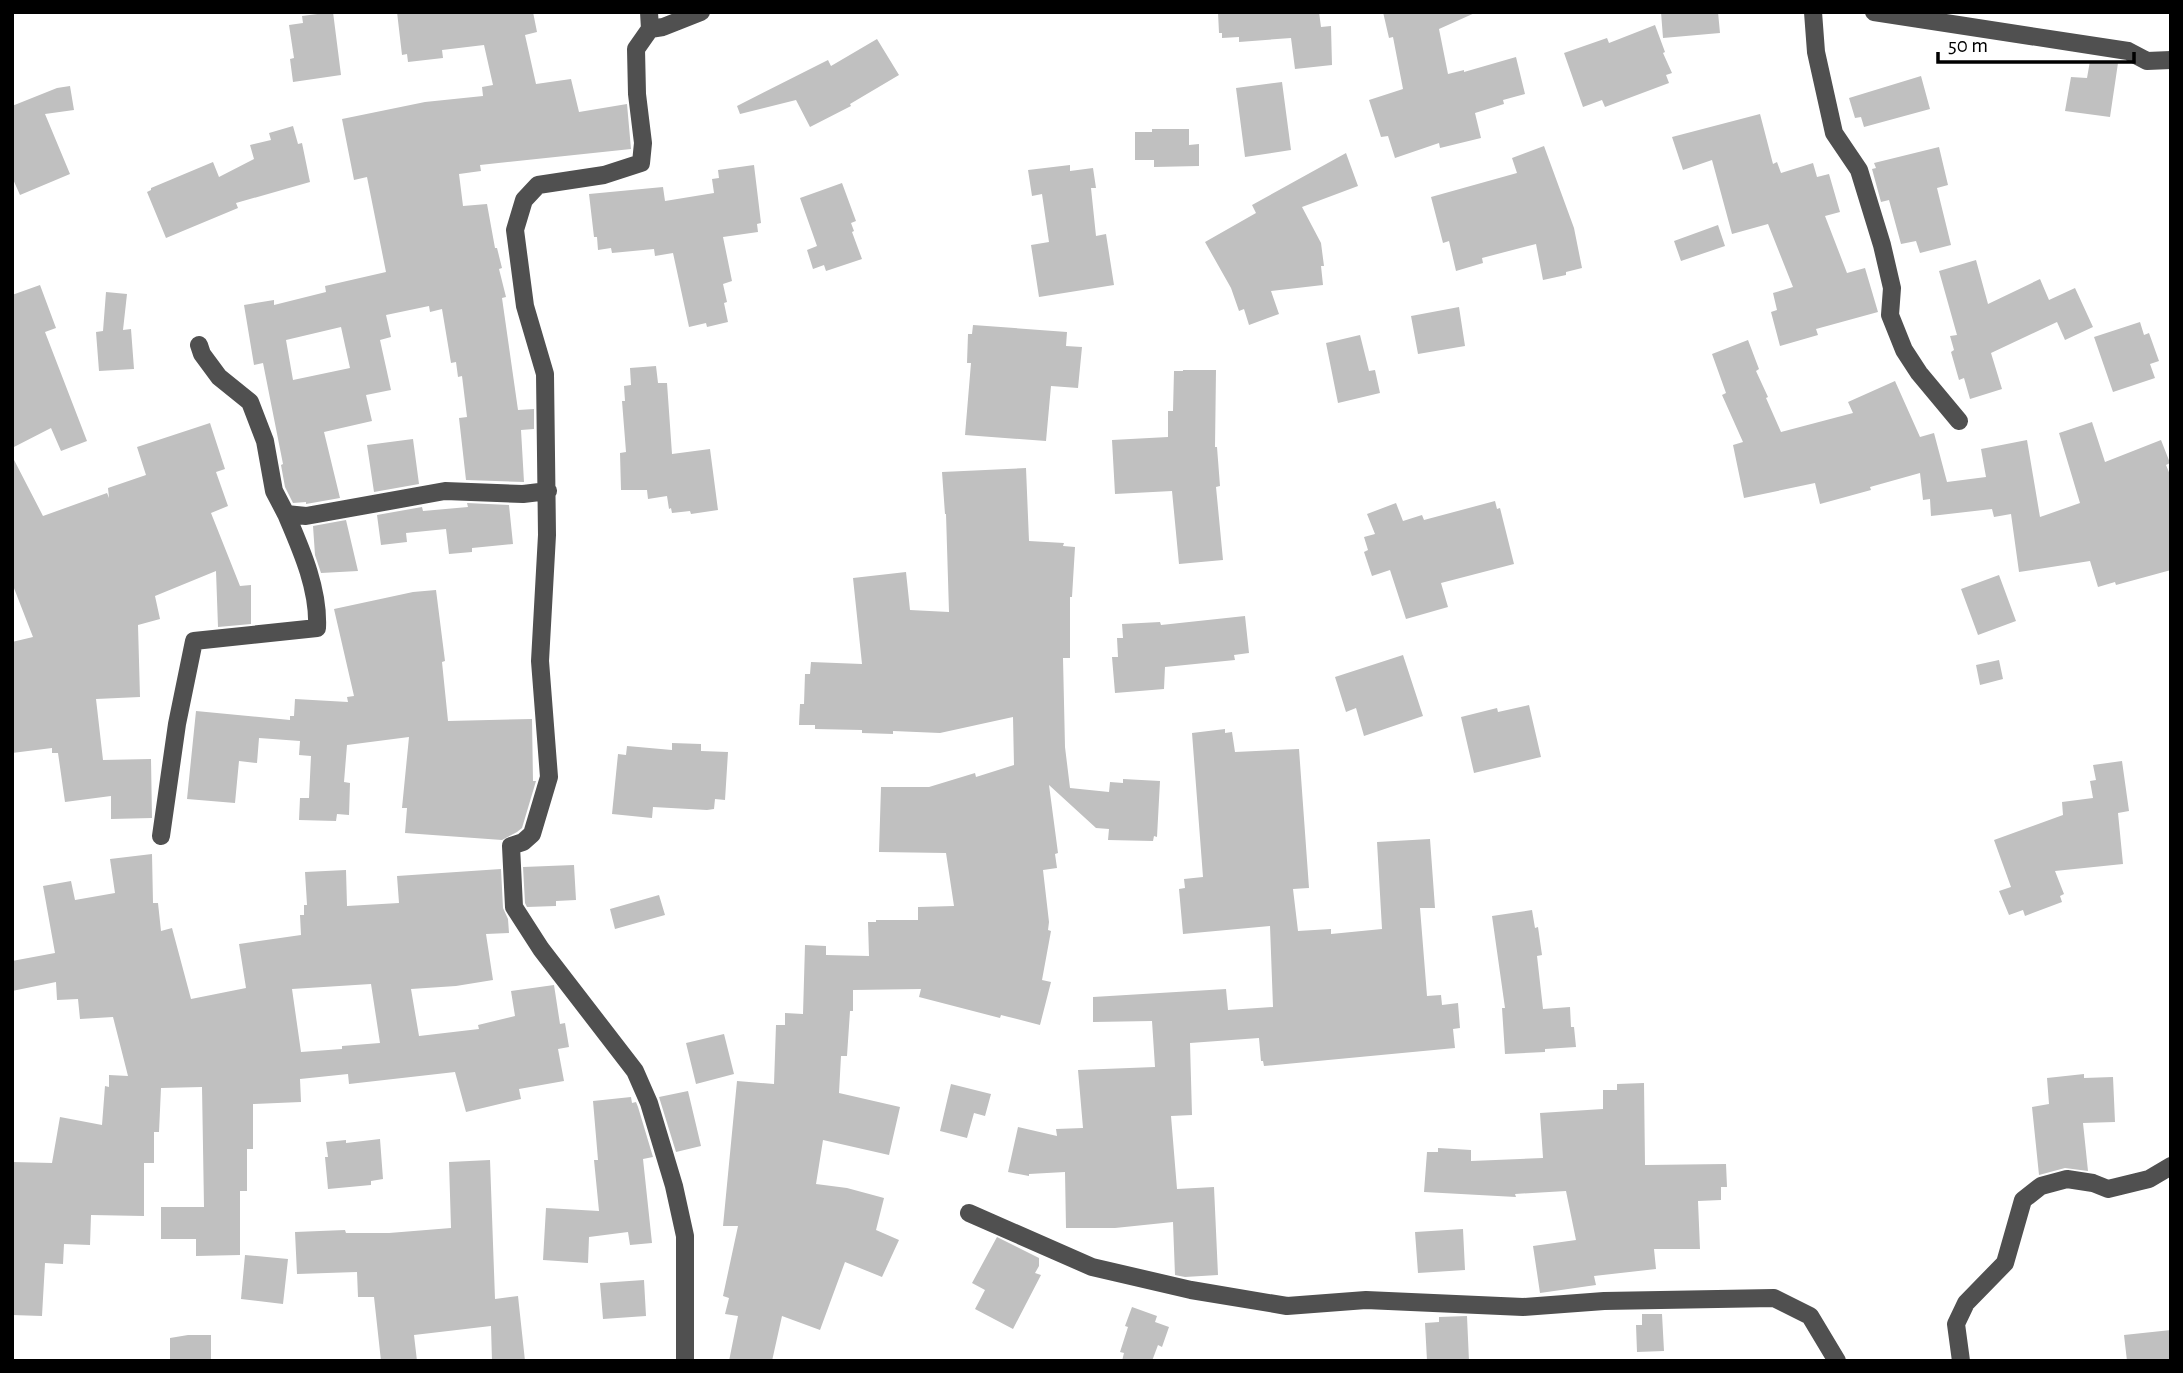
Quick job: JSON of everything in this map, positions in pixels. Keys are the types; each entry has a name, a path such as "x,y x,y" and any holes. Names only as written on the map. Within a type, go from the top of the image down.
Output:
{"street":[{"path":"685,1361 685,1236 674,1186 649,1103 635,1071 541,950 514,907 511,846 523,842 532,834 549,777 540,661 548,491 545,374 525,306 516,230 524,201 538,186 604,175 641,163 643,143 637,94 636,48 649,21 663,27 701,12"},
{"path":"1813,12 1816,52 1834,133 1859,170 1882,245 1892,288 1890,315 1904,350 1919,373 1959,421"},
{"path":"1874,12 2127,51 2147,61 2171,60"},
{"path":"161,836 177,724 194,640 317,628 318,611 303,553 274,491 265,441 250,402 219,377 202,354 199,345"},
{"path":"286,514 306,516 445,491 523,494 548,491"},
{"path":"1961,1361 1956,1324 1966,1303 2006,1263 2023,1200 2041,1186 2067,1179 2093,1183 2108,1189 2149,1179 2171,1166"},
{"path":"969,1213 1092,1267 1191,1290 1287,1307 1366,1300 1523,1307 1604,1301 1774,1298 1810,1316 1837,1361"}],"building":[{"path":"333,12 341,75 293,82 290,59 294,58 289,25 303,23 302,16"},
{"path":"397,12 533,12 537,32 525,35 536,84 571,79 579,112 627,104 631,149 480,165 481,171 459,174 463,206 487,204 495,248 502,268 499,269 506,297 502,298 518,410 534,409 534,429 521,430 524,482 466,480 459,418 467,417 462,376 458,377 456,362 451,363 442,309 430,312 429,306 386,315 391,337 380,340 391,390 366,395 372,421 324,432 340,498 306,504 293,503 285,487 263,363 254,365 244,305 274,300 274,305 326,292 325,286 386,272 367,177 354,180 342,119 425,102 483,96 482,87 493,85 484,45 442,50 443,58 408,62 407,54 402,55","holes":["341,327 350,368 293,380 286,340"]},
{"path":"1218,12 1319,12 1321,27 1331,26 1332,65 1295,69 1291,38 1239,42 1239,37 1222,38 1222,33 1219,33"},
{"path":"1383,12 1477,12 1439,29 1448,74 1516,57 1525,94 1503,100 1504,104 1475,113 1481,138 1440,148 1439,143 1395,158 1388,136 1381,137 1369,100 1403,89 1393,37 1389,38"},
{"path":"1661,12 1718,12 1720,33 1663,38"},
{"path":"1655,25 1672,73 1666,75 1669,83 1605,107 1602,100 1583,107 1564,53 1607,38 1609,43"},
{"path":"877,39 899,75 850,104 851,106 810,127 796,100 740,114 737,106 828,60 831,66"},
{"path":"2090,61 2118,63 2110,117 2065,111 2071,77 2087,78"},
{"path":"1921,76 1930,109 1864,127 1861,117 1855,118 1849,98"},
{"path":"1282,82 1291,150 1245,157 1236,88"},
{"path":"70,86 74,110 45,114 70,174 20,195 12,177 12,106 57,88"},
{"path":"1760,114 1773,164 1777,162 1781,173 1813,163 1817,177 1829,174 1840,212 1825,216 1847,273 1865,268 1878,312 1816,329 1818,335 1780,346 1771,312 1777,310 1773,293 1793,287 1768,224 1732,234 1712,160 1683,170 1672,137"},
{"path":"293,126 298,144 302,143 310,182 236,203 238,208 166,238 147,192 151,188 213,162 219,177 254,159 250,145 271,140 269,133"},
{"path":"1152,129 1189,129 1189,145 1199,144 1199,166 1154,167 1154,160 1135,160 1135,132 1152,132"},
{"path":"1544,146 1574,228 1582,268 1543,280 1536,244 1482,258 1483,263 1456,271 1449,241 1443,243 1431,197 1517,173 1512,158"},
{"path":"1939,147 1948,185 1937,188 1951,245 1920,253 1916,241 1901,244 1889,200 1881,202 1872,169 1876,168 1874,163"},
{"path":"1346,153 1358,186 1302,207 1321,243 1323,285 1271,291 1279,314 1249,325 1244,309 1239,311 1231,288 1205,242 1256,213 1252,205"},
{"path":"754,165 761,223 757,224 758,232 723,237 732,281 723,284 728,322 707,327 706,323 689,327 673,253 655,256 654,249 612,253 611,248 598,250 589,194 663,187 665,201 714,193 712,179 719,178 718,170"},
{"path":"1070,165 1070,171 1093,168 1096,188 1091,188 1096,236 1106,234 1114,285 1039,297 1031,245 1049,242 1042,194 1032,196 1028,170"},
{"path":"842,183 856,221 851,223 852,232 862,259 826,271 824,265 813,269 807,250 817,246 800,198"},
{"path":"1718,225 1725,246 1681,261 1674,241"},
{"path":"1976,260 1988,304 2040,279 2049,300 2075,288 2093,327 2065,340 2057,322 1991,353 2002,389 1970,399 1964,378 1959,380 1951,352 1954,350 1950,336 1957,335 1939,271"},
{"path":"40,285 56,328 45,332 87,441 61,451 51,428 12,448 12,295"},
{"path":"106,292 127,294 123,330 131,329 134,369 99,371 96,332 103,331"},
{"path":"1459,307 1465,346 1418,354 1411,316"},
{"path":"2140,322 2144,335 2149,333 2159,361 2150,364 2155,378 2113,392 2094,337"},
{"path":"973,325 1067,332 1066,346 1082,347 1078,388 1051,386 1046,441 965,435 971,363 967,363 968,334 972,334"},
{"path":"1360,335 1369,371 1375,370 1380,393 1338,403 1326,343"},
{"path":"1748,340 1759,369 1756,371 1781,432 1853,413 1848,402 1895,381 1920,437 1934,433 1947,482 1986,477 1981,449 2027,440 2040,517 2080,503 2059,433 2092,422 2105,462 2161,440 2170,463 2166,465 2171,477 2171,570 2116,585 2115,582 2098,587 2090,561 2019,572 2011,514 1994,517 1992,509 1931,516 1930,499 1923,500 1920,473 1820,504 1815,483 1744,498 1733,445 1743,442 1722,395 1726,393 1712,354"},
{"path":"656,366 658,383 667,383 672,454 710,449 718,510 691,514 690,511 672,513 667,496 648,499 647,490 621,490 620,453 626,452 622,401 625,401 624,386 631,385 630,368"},
{"path":"1216,370 1215,447 1220,486 1216,487 1223,560 1179,564 1172,491 1115,494 1112,440 1168,437 1168,411 1173,411 1174,371"},
{"path":"210,423 225,469 216,472 228,506 211,513 240,586 251,585 251,624 218,627 216,571 155,596 160,619 138,625 140,697 96,699 103,760 151,759 152,818 111,819 111,796 65,802 58,753 52,753 52,748 12,753 12,642 33,637 12,583 12,456 43,516 107,493 109,498 108,488 146,475 137,447"},
{"path":"413,439 419,484 374,492 367,445"},
{"path":"1026,468 1029,541 1064,543 1063,546 1075,547 1070,597 1070,658 1063,658 1065,747 1070,788 1109,792 1110,782 1123,783 1123,779 1160,781 1157,837 1154,836 1153,841 1108,840 1109,829 1096,828 1049,785 1058,853 1055,854 1057,868 1043,870 1048,930 1051,931 1042,980 1051,982 1040,1025 1001,1015 1000,1018 919,997 921,989 853,990 847,1056 841,1056 839,1093 900,1107 889,1155 823,1140 816,1184 847,1188 884,1198 876,1230 899,1240 882,1277 845,1262 820,1330 782,1316 772,1361 729,1361 738,1316 725,1314 729,1298 723,1296 738,1226 723,1226 737,1081 774,1084 776,1025 785,1025 785,1013 803,1014 805,945 826,946 826,955 869,956 868,922 918,920 918,907 954,906 946,853 879,852 881,787 929,787 1014,765 1013,717 940,733 862,733 862,730 815,729 815,725 799,725 800,704 804,704 805,674 810,674 811,662 862,664 853,578 906,572 910,610 949,612 942,472"},
{"path":"1495,501 1497,509 1500,508 1514,564 1441,583 1448,607 1406,619 1390,570 1372,576 1364,552 1368,550 1364,537 1375,534 1367,514 1396,503 1403,521 1422,515 1424,520"},
{"path":"467,503 509,505 513,544 472,548 472,552 449,554 446,529 406,533 407,542 381,545 377,515 422,507 423,511 468,507"},
{"path":"346,520 358,571 321,573 315,555 313,526"},
{"path":"1999,575 2016,621 1978,635 1961,589"},
{"path":"436,590 445,661 442,662 448,721 532,719 533,781 536,781 522,828 502,840 405,833 407,808 402,808 409,737 347,745 344,782 350,783 349,815 337,814 336,821 299,820 300,798 309,798 311,756 299,755 300,741 259,738 257,763 239,761 235,803 187,799 196,711 290,720 290,716 294,716 295,699 348,702 347,697 354,696 334,609 413,592"},
{"path":"1245,616 1249,653 1234,655 1235,660 1165,667 1164,689 1115,693 1112,657 1118,657 1117,638 1123,638 1122,624 1160,622 1161,625"},
{"path":"1403,655 1423,716 1364,736 1356,708 1346,712 1335,677"},
{"path":"1999,660 2003,679 1980,685 1976,665"},
{"path":"1529,705 1541,757 1474,773 1461,717 1497,708 1498,712"},
{"path":"1225,729 1225,733 1232,732 1235,752 1299,749 1309,888 1293,889 1298,931 1331,929 1331,934 1382,929 1377,842 1430,839 1435,908 1420,908 1427,996 1441,995 1442,1005 1458,1003 1460,1028 1453,1029 1455,1048 1264,1066 1259,1038 1190,1043 1192,1115 1171,1116 1177,1189 1214,1187 1218,1275 1185,1277 1175,1275 1173,1222 1115,1228 1066,1228 1065,1172 1029,1176 1008,1172 1018,1127 1057,1136 1056,1129 1083,1128 1078,1070 1155,1067 1152,1021 1093,1022 1093,997 1226,989 1228,1010 1273,1007 1270,926 1183,934 1179,889 1185,888 1184,879 1203,877 1192,733"},
{"path":"672,743 701,744 701,751 728,752 725,800 715,799 714,809 707,810 653,807 652,818 612,814 618,754 626,755 627,746 672,750"},
{"path":"2122,761 2129,811 2118,813 2123,864 2055,871 2064,894 2060,896 2062,902 2025,916 2023,910 2009,915 1999,891 2011,887 1994,840 2063,815 2062,802 2093,798 2090,781 2096,780 2093,765"},
{"path":"152,854 153,903 158,903 161,931 172,928 191,999 246,988 239,944 301,935 300,915 304,915 304,905 307,905 305,872 346,870 347,906 399,903 397,876 501,869 503,908 508,919 509,933 486,934 493,980 411,989 419,1036 479,1029 478,1025 515,1016 511,991 554,985 560,1024 565,1023 569,1047 558,1049 564,1081 519,1089 521,1099 466,1112 455,1072 349,1084 348,1074 300,1079 301,1102 253,1104 253,1149 247,1149 247,1191 240,1191 240,1255 196,1256 196,1239 161,1239 161,1207 204,1207 202,1087 161,1088 159,1132 154,1132 154,1163 144,1163 144,1216 91,1215 90,1245 64,1244 63,1264 45,1263 42,1316 12,1315 12,1162 52,1163 60,1117 102,1125 105,1086 109,1087 109,1075 128,1076 113,1017 80,1019 78,999 57,1000 56,982 12,991 12,961 55,953 43,886 71,881 75,900 115,893 110,859","holes":["371,984 380,1043 301,1052 292,989"]},
{"path":"574,865 576,900 556,901 556,906 527,907 523,867"},
{"path":"659,895 665,915 615,929 610,909"},
{"path":"1532,910 1535,928 1538,927 1542,955 1537,956 1543,1009 1570,1007 1576,1047 1505,1054 1502,1008 1505,1008 1492,916"},
{"path":"724,1034 734,1074 696,1084 686,1043"},
{"path":"2084,1074 2084,1078 2113,1077 2115,1122 2083,1123 2088,1171 2065,1168 2039,1175 2032,1107 2049,1104 2047,1078"},
{"path":"1644,1083 1645,1165 1726,1164 1727,1187 1721,1187 1721,1200 1698,1201 1700,1249 1654,1249 1656,1269 1594,1276 1596,1285 1540,1293 1533,1246 1576,1240 1566,1191 1515,1194 1516,1197 1424,1192 1427,1152 1438,1152 1438,1148 1471,1150 1471,1161 1543,1158 1540,1113 1603,1109 1603,1090 1617,1090 1617,1084"},
{"path":"951,1084 991,1094 985,1116 974,1113 967,1138 940,1131"},
{"path":"688,1091 701,1146 676,1152 659,1097"},
{"path":"631,1097 632,1103 636,1102 638,1107 653,1157 643,1159 652,1243 630,1245 628,1232 589,1237 588,1263 543,1260 546,1208 599,1211 594,1160 598,1160 593,1101"},
{"path":"380,1139 383,1179 371,1181 371,1185 328,1189 326,1142 346,1140 346,1143"},
{"path":"490,1160 495,1299 518,1296 525,1361 492,1361 491,1326 414,1335 417,1361 381,1361 374,1297 358,1297 357,1272 297,1274 295,1232 345,1230 346,1233 389,1233 451,1228 449,1162"},
{"path":"1463,1229 1465,1270 1418,1273 1415,1232"},
{"path":"997,1237 1039,1258 1035,1273 1041,1275 1013,1329 975,1309 985,1290 972,1283"},
{"path":"245,1255 288,1259 283,1304 241,1299"},
{"path":"644,1280 646,1316 603,1319 600,1283"},
{"path":"1132,1307 1157,1316 1155,1322 1169,1327 1162,1347 1158,1345 1152,1361 1122,1361 1124,1353 1120,1352"},
{"path":"1642,1314 1662,1314 1664,1351 1637,1352 1636,1325 1642,1325"},
{"path":"1467,1316 1469,1361 1427,1361 1425,1323 1439,1322 1439,1317"},
{"path":"2171,1330 2171,1361 2127,1361 2124,1335"},
{"path":"211,1335 211,1361 170,1361 170,1338"}]}
